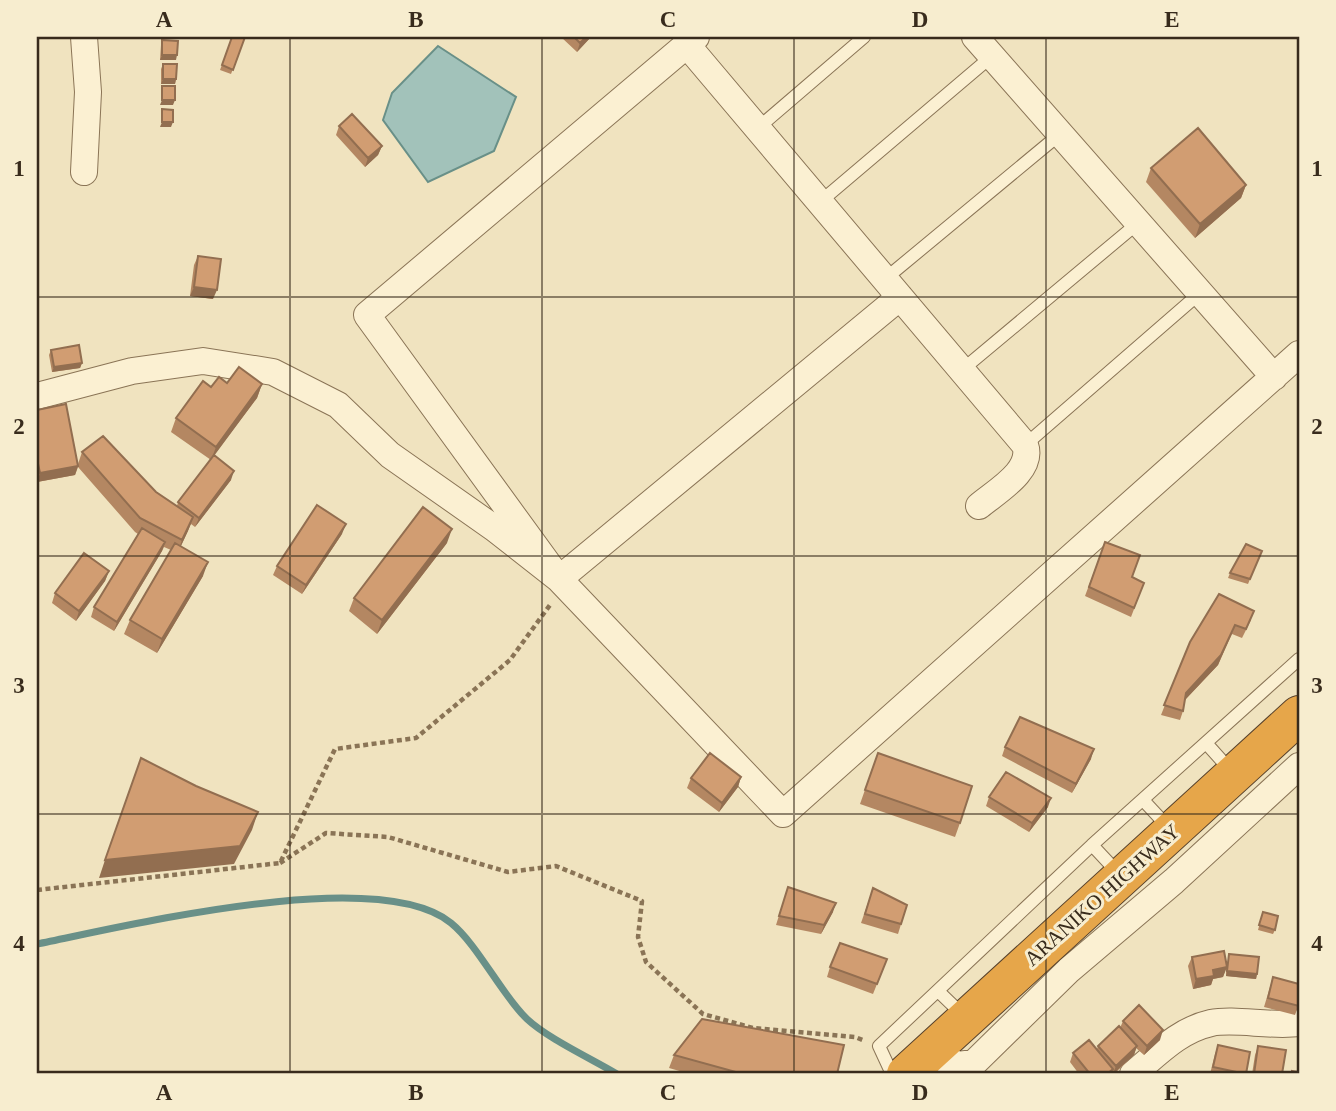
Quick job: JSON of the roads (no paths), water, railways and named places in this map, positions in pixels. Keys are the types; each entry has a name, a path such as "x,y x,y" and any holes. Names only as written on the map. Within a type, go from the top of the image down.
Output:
{"highway":[{"name":"ARANIKO HIGHWAY","path":"917,1064 1298,718"}],"street":[{"path":"84,37 88,92 85,172"},
{"path":"979,506 1026,465 1029,455 1025,445 758,128 691,41 367,315 559,579 783,814 1299,354"},
{"path":"983,46 1274,377"},
{"path":"559,579 893,288"},
{"path":"37,396 132,371 203,361 273,372 338,405 390,455 494,528 559,579"},
{"path":"917,1064 974,1063 1069,970 1174,881 1299,766"},
{"path":"1133,1074 1176,1037 1212,1023 1280,1026 1299,1023"}],"lane":[{"path":"758,128 864,37"},
{"path":"820,202 983,46"},
{"path":"893,288 1060,134"},
{"path":"962,370 1138,223"},
{"path":"1025,445 1200,293"},
{"path":"892,1074 879,1046 1092,845 1299,659"},
{"path":"1206,743 1234,774"},
{"path":"1143,800 1172,831"},
{"path":"1092,845 1122,877"},
{"path":"938,991 966,1018"}],"water":[{"path":"438,46 516,97 494,151 428,182 383,120 392,93"}],"waterway":[{"path":"37,944 188,914 250,905 312,899 368,899 416,906 451,923 461,932 527,1019 558,1041 617,1074"}]}
